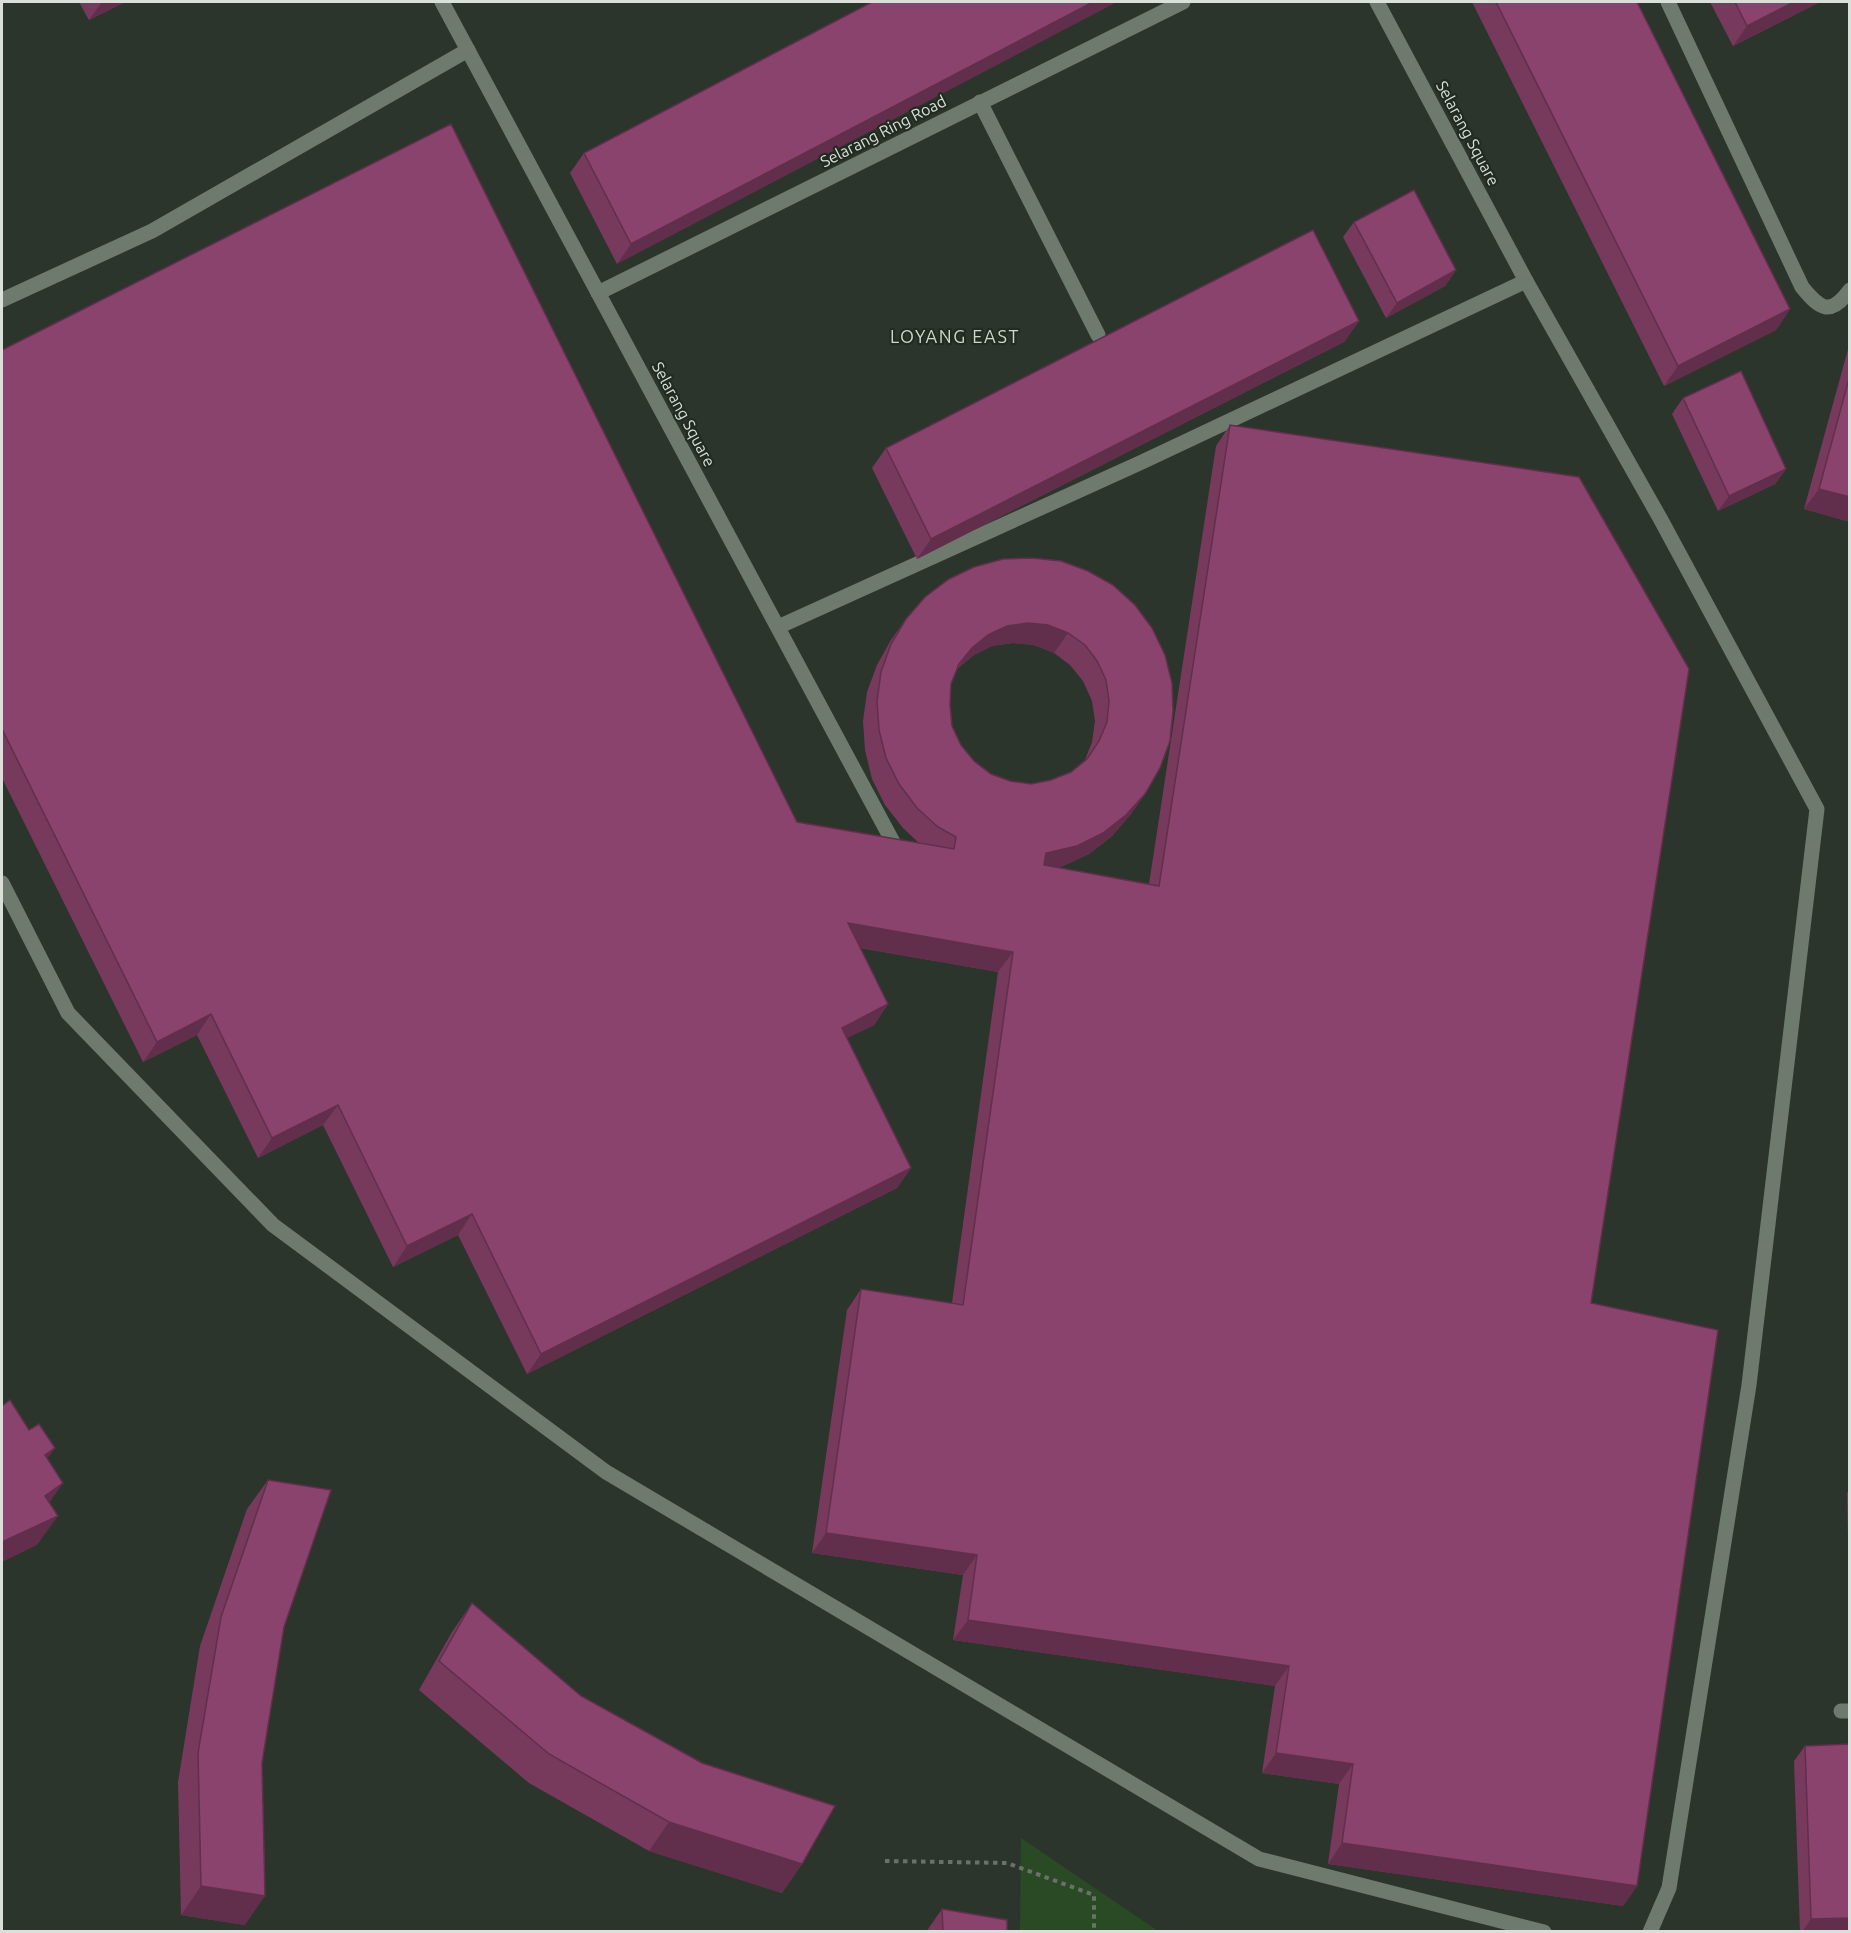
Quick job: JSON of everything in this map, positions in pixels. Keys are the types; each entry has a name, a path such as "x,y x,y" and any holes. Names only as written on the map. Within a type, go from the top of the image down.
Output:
{"lane":[{"name":"Selarang Square","path":"442,2 894,844"},
{"name":"Selarang Ring Road","path":"598,294 1183,2"},
{"name":"Selarang Square","path":"1377,2 1526,280 1661,520 1817,809 1749,1385 1669,1888 1650,1932"},
{"path":"1668,2 1802,287 1817,305 1828,308 1838,305 1850,290"},
{"path":"2,300 152,231 468,50"},
{"path":"980,102 1098,335"},
{"path":"778,627 1142,462 1526,280"},
{"path":"2,883 68,1012 273,1226 606,1472 1259,1859 1544,1932"}],"path":[{"path":"885,1861 1007,1863 1094,1895 1094,1932"}],"green space":[{"path":"1021,1838 1158,1931 1020,1931"}],"building":[{"path":"872,2 1093,2 631,244 584,153"},
{"path":"1496,2 1637,2 1790,309 1678,366"},
{"path":"1735,2 1794,2 1747,26"},
{"path":"451,124 797,822 954,849 956,837 938,827 917,808 899,784 886,758 879,730 877,701 881,672 891,644 906,619 925,597 949,579 974,567 1003,559 1032,558 1061,561 1088,571 1113,585 1135,605 1152,628 1165,655 1172,683 1173,711 1170,741 1160,768 1145,794 1126,815 1103,833 1077,846 1046,853 1044,865 1159,886 1230,425 1579,477 1689,669 1591,1303 1718,1330 1637,1886 1342,1843 1353,1764 1276,1753 1289,1666 968,1620 977,1555 826,1533 861,1289 963,1305 1013,952 848,923 888,1004 842,1028 911,1168 541,1354 472,1214 407,1246 338,1105 272,1138 211,1014 157,1042 2,729 2,350","holes":["1028,623 1048,625 1068,633 1085,645 1097,661 1106,680 1109,701 1107,722 1099,741 1087,759 1071,772 1051,780 1031,784 1010,781 991,774 974,761 961,745 952,726 951,684 959,664 972,648 988,635 1007,626"]},
{"path":"1414,190 1456,270 1397,303 1354,222"},
{"path":"1313,230 1359,321 931,539 886,448"},
{"path":"1741,371 1786,469 1729,496 1683,398"},
{"path":"1850,375 1850,497 1819,489"},
{"path":"10,1400 29,1430 39,1424 55,1448 45,1455 63,1483 45,1496 58,1516 2,1542 2,1406"},
{"path":"268,1480 331,1490 284,1627 262,1763 265,1896 201,1886 198,1753 221,1617"},
{"path":"472,1603 581,1696 702,1763 835,1806 802,1864 669,1822 549,1754 439,1661"},
{"path":"1850,1744 1850,1918 1811,1919 1805,1746"},
{"path":"942,1909 1007,1920 1007,1932 943,1932"},
{"path":"1850,1929 1850,1932 1830,1932 1830,1930"}],"district":[{"name":"LOYANG EAST","path":"955,337"}]}
